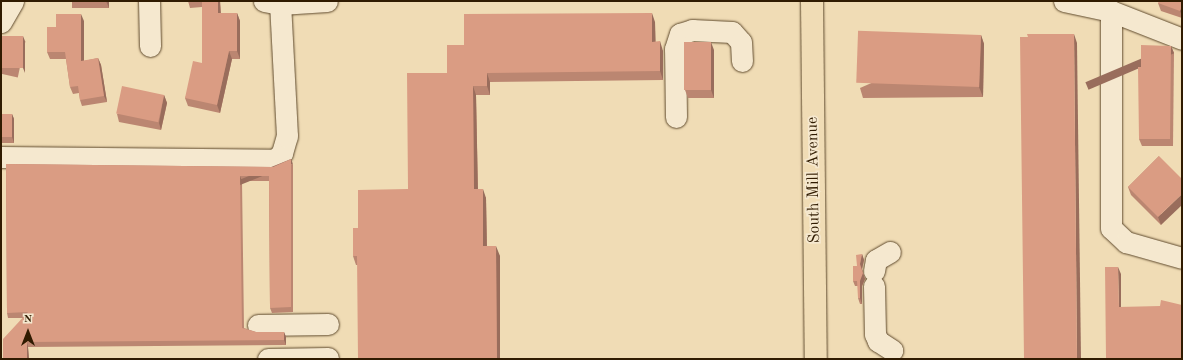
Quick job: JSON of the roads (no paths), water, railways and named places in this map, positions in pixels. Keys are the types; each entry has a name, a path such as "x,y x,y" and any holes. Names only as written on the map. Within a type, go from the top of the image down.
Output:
{"main road":[{"name":"South Mill Avenue","path":"812,1 816,359"}],"street":[{"path":"1,22 13,1"},
{"path":"150,1 150,46"},
{"path":"1,157 274,160 282,153 287,136 272,2 327,1"},
{"path":"1064,1 1111,11 1182,39"},
{"path":"1111,11 1111,228 1126,242 1182,258"},
{"path":"676,117 675,49 680,34 692,30 732,32 741,42 742,62"},
{"path":"890,252 876,260 874,278 875,334 878,341 892,350"},
{"path":"258,325 328,324"},
{"path":"268,359 328,358"}]}
